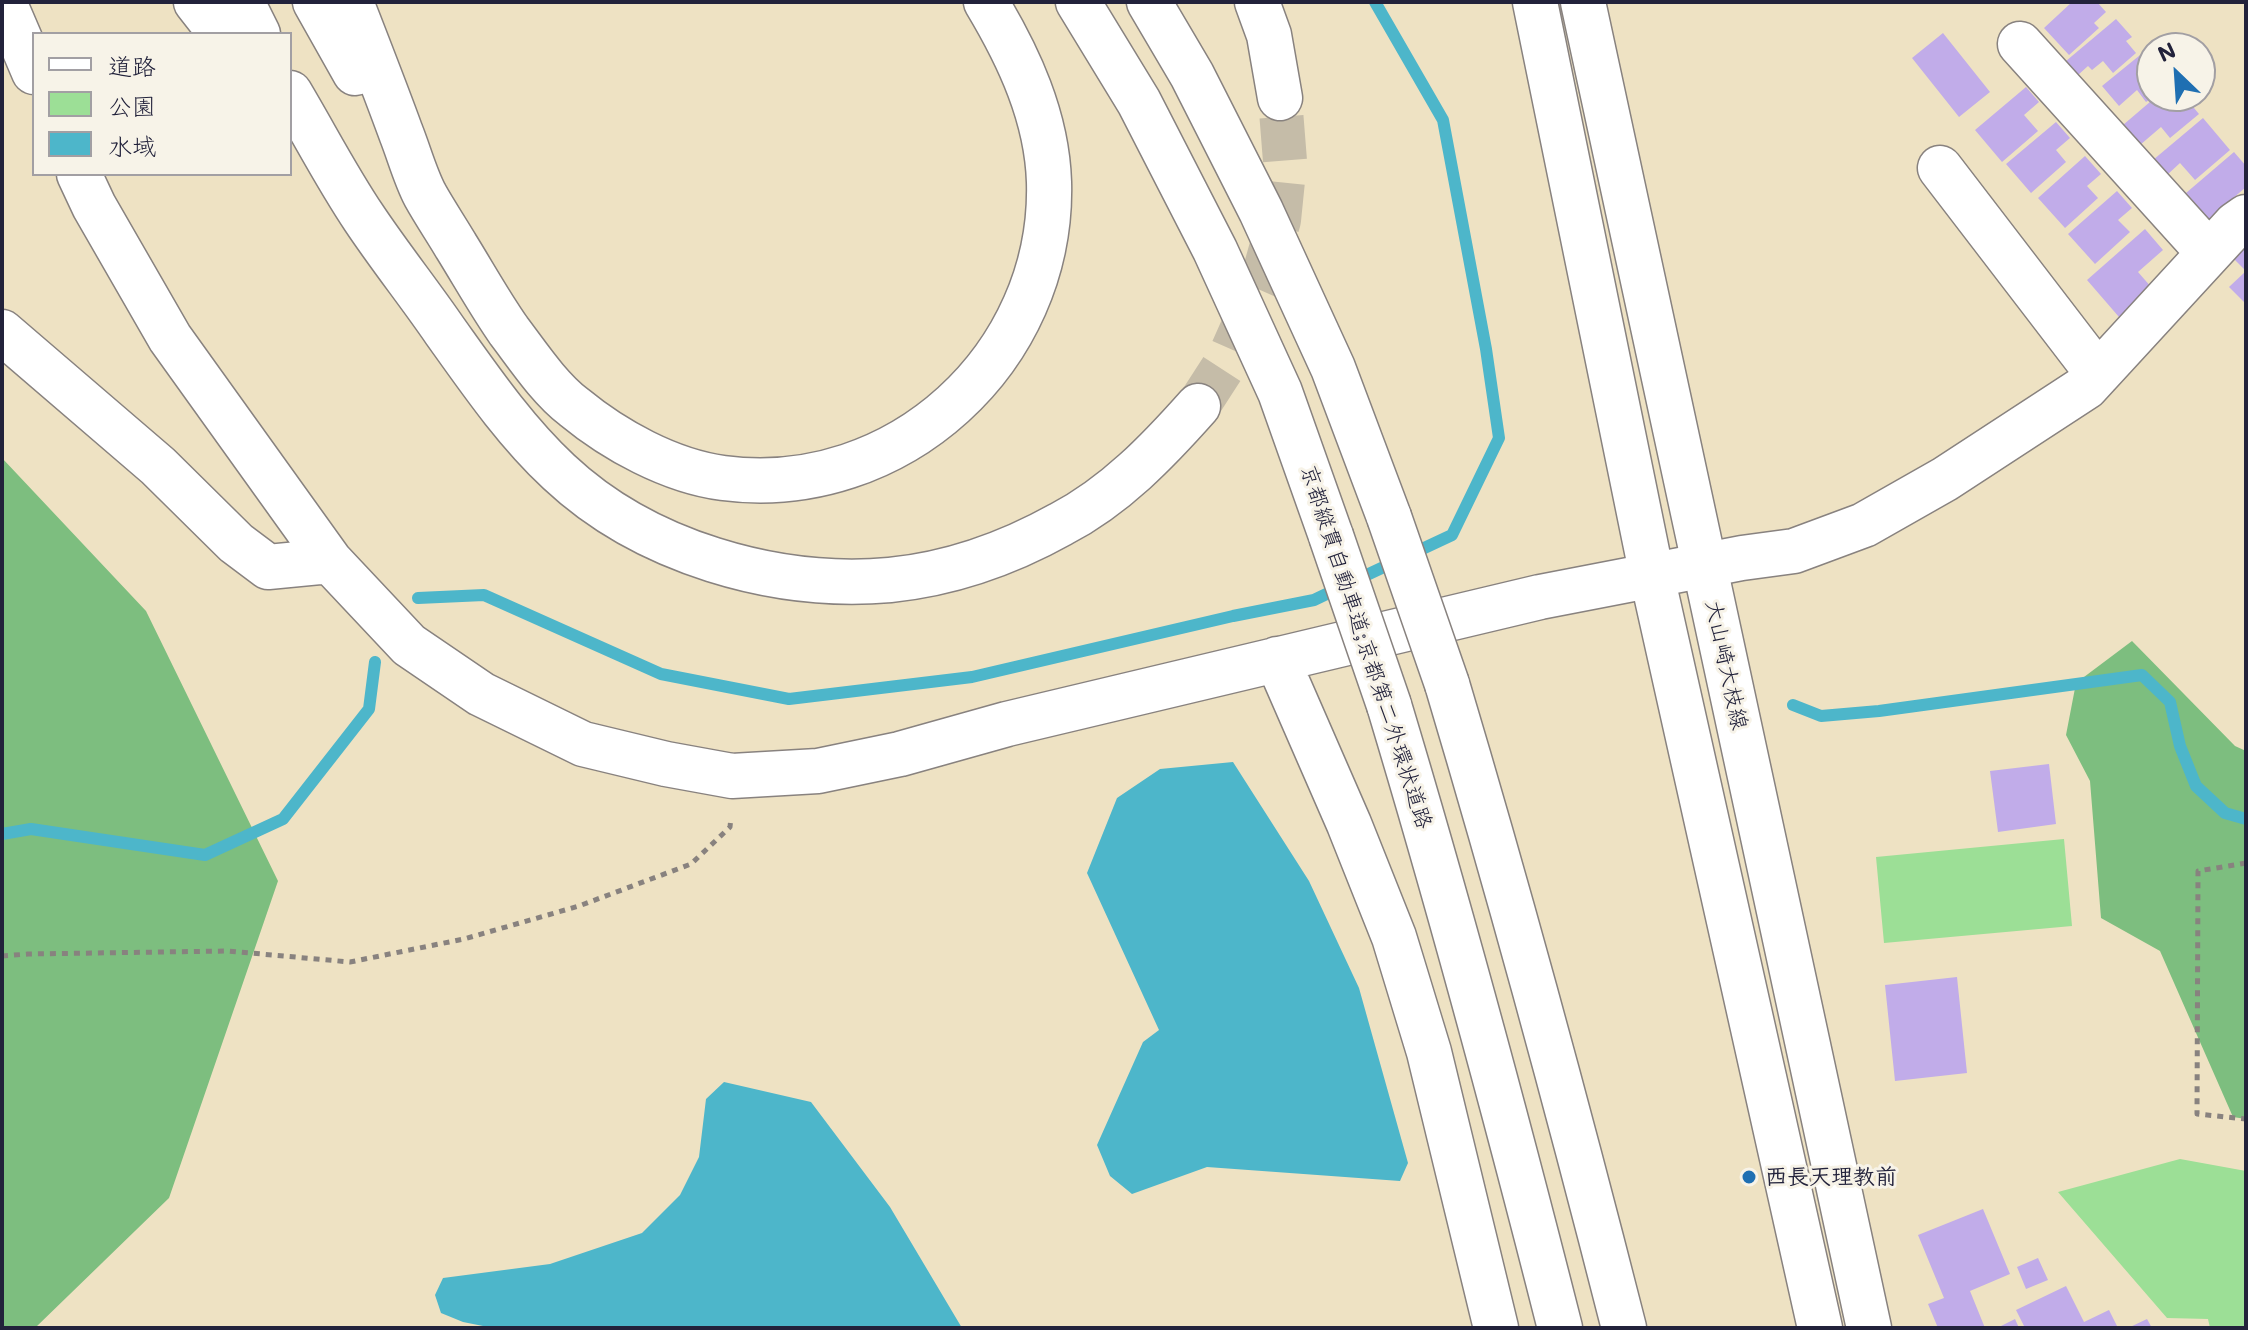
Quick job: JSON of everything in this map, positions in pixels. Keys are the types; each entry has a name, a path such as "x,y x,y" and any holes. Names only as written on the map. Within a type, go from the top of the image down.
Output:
{"main road":[{"path":"4,2 32,67"},
{"path":"196,2 219,32"},
{"path":"242,2 257,32"},
{"path":"315,2 496,312 529,359 571,405 617,440 669,463 720,478 773,481 828,472 884,452 932,423 976,384 1009,339 1031,292 1046,236 1049,182 1043,129 1026,77 986,2"},
{"path":"351,2 424,193"},
{"name":"京都縦貫自動車道;京都第二外環状道路","path":"1078,2 1139,102 1215,250 1280,392 1389,705 1446,896 1560,1328"},
{"path":"1149,2 1192,75 1261,211 1333,368 1389,517 1447,684 1503,870 1624,1328"},
{"path":"1257,2 1269,35 1280,98"},
{"path":"1535,2 1652,576 1820,1328"},
{"name":"大山崎大枝線","path":"1583,2 1869,1328"},
{"path":"2020,44 2209,253"},
{"path":"292,96 363,217"},
{"path":"292,126 363,217 481,381 522,433 560,473 603,507 655,537 705,558 764,573 828,581 890,580 953,569 1011,549 1064,523 1115,489 1158,451 1198,406"},
{"path":"1940,168 2098,374"},
{"path":"80,176 170,338 330,561 409,645 481,694 583,744 732,776 818,771 900,754 1022,720 1540,597 1794,551 1864,525 1958,471 2086,387 2236,224 2246,217"},
{"path":"2,332 158,466 236,543 268,567 330,561"},
{"path":"1277,659 1394,937 1429,1052 1496,1328"}],"path":[{"path":"2,956 228,951 350,962 464,939 579,906 691,864 730,827 732,776"},
{"path":"2246,863 2198,871 2197,1114 2246,1119"}],"green space":[{"path":"2,458 146,611 278,881 169,1198 35,1328 2,1328"},
{"path":"2132,641 2235,746 2246,751 2246,1119 2233,1117 2160,951 2101,918 2090,781 2066,735 2076,683"},
{"path":"2064,839 2072,926 1884,943 1876,857"},
{"path":"2180,1159 2246,1171 2246,1328 2210,1328 2208,1319 2167,1318 2058,1192"}],"water":[{"path":"1233,762 1309,881 1359,988 1408,1163 1400,1181 1207,1167 1132,1194 1110,1176 1097,1145 1143,1042 1159,1030 1087,873 1117,798 1160,769"},
{"path":"724,1082 811,1102 890,1207 962,1328 493,1328 463,1322 441,1313 435,1295 443,1278 550,1264 642,1233 680,1195 699,1157 706,1099"}],"building":[{"path":"2072,2 2097,2 2106,12 2094,23 2099,28 2069,55 2044,28"},
{"path":"2116,19 2132,37 2126,41 2136,53 2113,73 2103,61 2092,70 2088,66 2078,75 2066,61"},
{"path":"1943,33 1990,92 1959,117 1912,58"},
{"path":"2136,58 2136,91 2119,106 2102,86"},
{"path":"2026,87 2039,102 2024,115 2038,131 2002,162 1975,130"},
{"path":"2138,112 2199,114 2170,138 2161,127 2140,145 2123,125"},
{"path":"2203,118 2230,150 2195,180 2180,163 2167,175 2153,160"},
{"path":"2056,122 2070,138 2056,150 2066,162 2031,193 2006,164"},
{"path":"2234,152 2246,166 2246,187 2209,219 2186,193"},
{"path":"2085,156 2101,174 2087,186 2098,198 2065,228 2038,198"},
{"path":"2117,191 2132,208 2118,220 2130,232 2095,264 2068,234"},
{"path":"2145,229 2163,250 2138,272 2152,288 2119,317 2087,280"},
{"path":"2246,243 2246,271 2232,257"},
{"path":"2246,271 2246,304 2229,287"},
{"path":"2049,764 2056,824 1998,832 1990,771"},
{"path":"1957,977 1967,1073 1895,1081 1885,985"},
{"path":"1983,1209 2010,1274 1970,1291 1985,1328 1938,1328 1928,1304 1944,1298 1918,1235"},
{"path":"2038,1258 2048,1280 2026,1289 2017,1267"},
{"path":"2066,1286 2084,1322 2109,1310 2118,1328 2025,1328 2016,1310"},
{"path":"2015,1319 2019,1328 1997,1328"},
{"path":"2147,1319 2152,1328 2128,1328"}],"waterway":[{"path":"1356,580 1452,535 1499,438 1486,349 1443,120 1375,2"},
{"path":"418,598 484,595 661,674 789,699 972,677 1314,600 1339,588"},
{"path":"2,834 31,829 205,855 283,819 369,709 375,662"},
{"path":"1793,705 1821,716 2142,675 2170,702 2180,746 2196,786 2225,813 2246,819"}],"tunnel":[{"path":"1198,406 1229,358 1260,288 1279,220 1285,161 1280,98"}],"place":[{"name":"西長天理教前","path":"1749,1177"}]}
